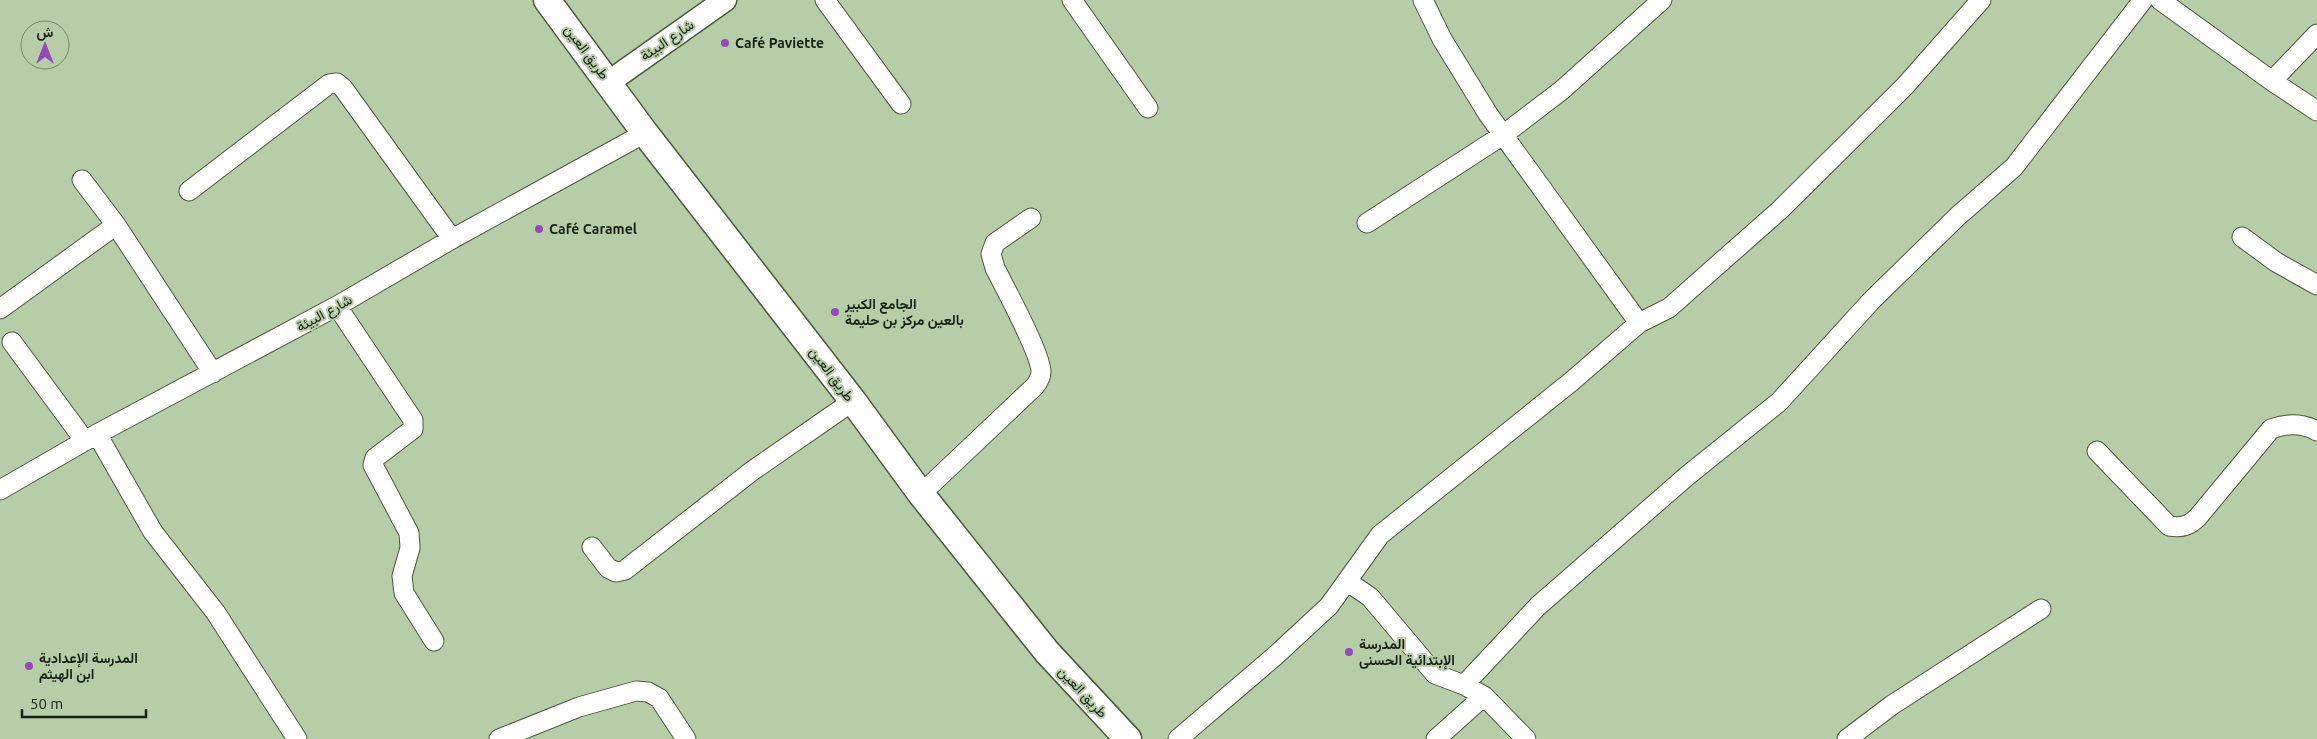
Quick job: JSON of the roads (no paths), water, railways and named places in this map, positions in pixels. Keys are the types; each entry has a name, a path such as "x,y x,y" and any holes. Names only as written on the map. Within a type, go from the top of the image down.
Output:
{"main road":[{"name":"طريق العين","path":"547,0 645,133 853,402 921,494 1047,652 1128,739"}],"street":[{"name":"شارع البيئة","path":"609,82 725,0"},
{"path":"825,0 901,104"},
{"path":"1072,0 1148,108"},
{"path":"1422,0 1459,68 1503,135 1639,323"},
{"path":"1367,223 1503,135 1562,90 1662,0"},
{"path":"1178,739 1276,656 1329,606 1348,582 1358,563 1380,535 1572,381 1639,323 1669,308 1781,209 1905,86 1981,0"},
{"path":"1464,685 1538,606 1687,476 1779,402 1872,300 1958,216 2014,167 2143,0"},
{"path":"2160,0 2317,111"},
{"path":"2272,81 2317,34"},
{"path":"189,191 329,84 338,84 343,88 452,239"},
{"name":"شارع البيئة","path":"0,490 91,438 338,306 452,239 645,133"},
{"path":"82,180 116,225 213,373"},
{"path":"921,494 1035,386 1039,380 1041,372 1036,354 995,268 991,254 995,243 1031,218"},
{"path":"0,309 116,225"},
{"path":"2242,237 2270,258 2317,285"},
{"path":"338,306 413,420 413,429 375,458 373,465 409,533 410,548 402,576 404,592 434,641"},
{"path":"12,342 91,438 153,532 216,613 297,739"},
{"path":"592,546 608,568 616,572 625,570 752,470 853,402"},
{"path":"2097,451 2169,526 2180,528 2190,525 2198,517 2271,429 2283,425 2297,425 2317,431"},
{"path":"1348,582 1370,597 1435,674 1464,685 1484,696 1526,739"},
{"path":"1847,739 1928,681 2041,609"},
{"path":"499,739 579,707 636,691 648,692 659,698 686,739"},
{"path":"1436,739 1484,696"}],"place":[{"name":"Café Paviette","path":"725,43"},
{"name":"Café Caramel","path":"539,229"},
{"name":"الجامع الكبير بالعين مركز بن حليمة","path":"835,312"},
{"name":"المدرسة الإبتدائية الحسنى","path":"1349,652"},
{"name":"المدرسة الإعدادية ابن الهيثم","path":"29,666"}]}
